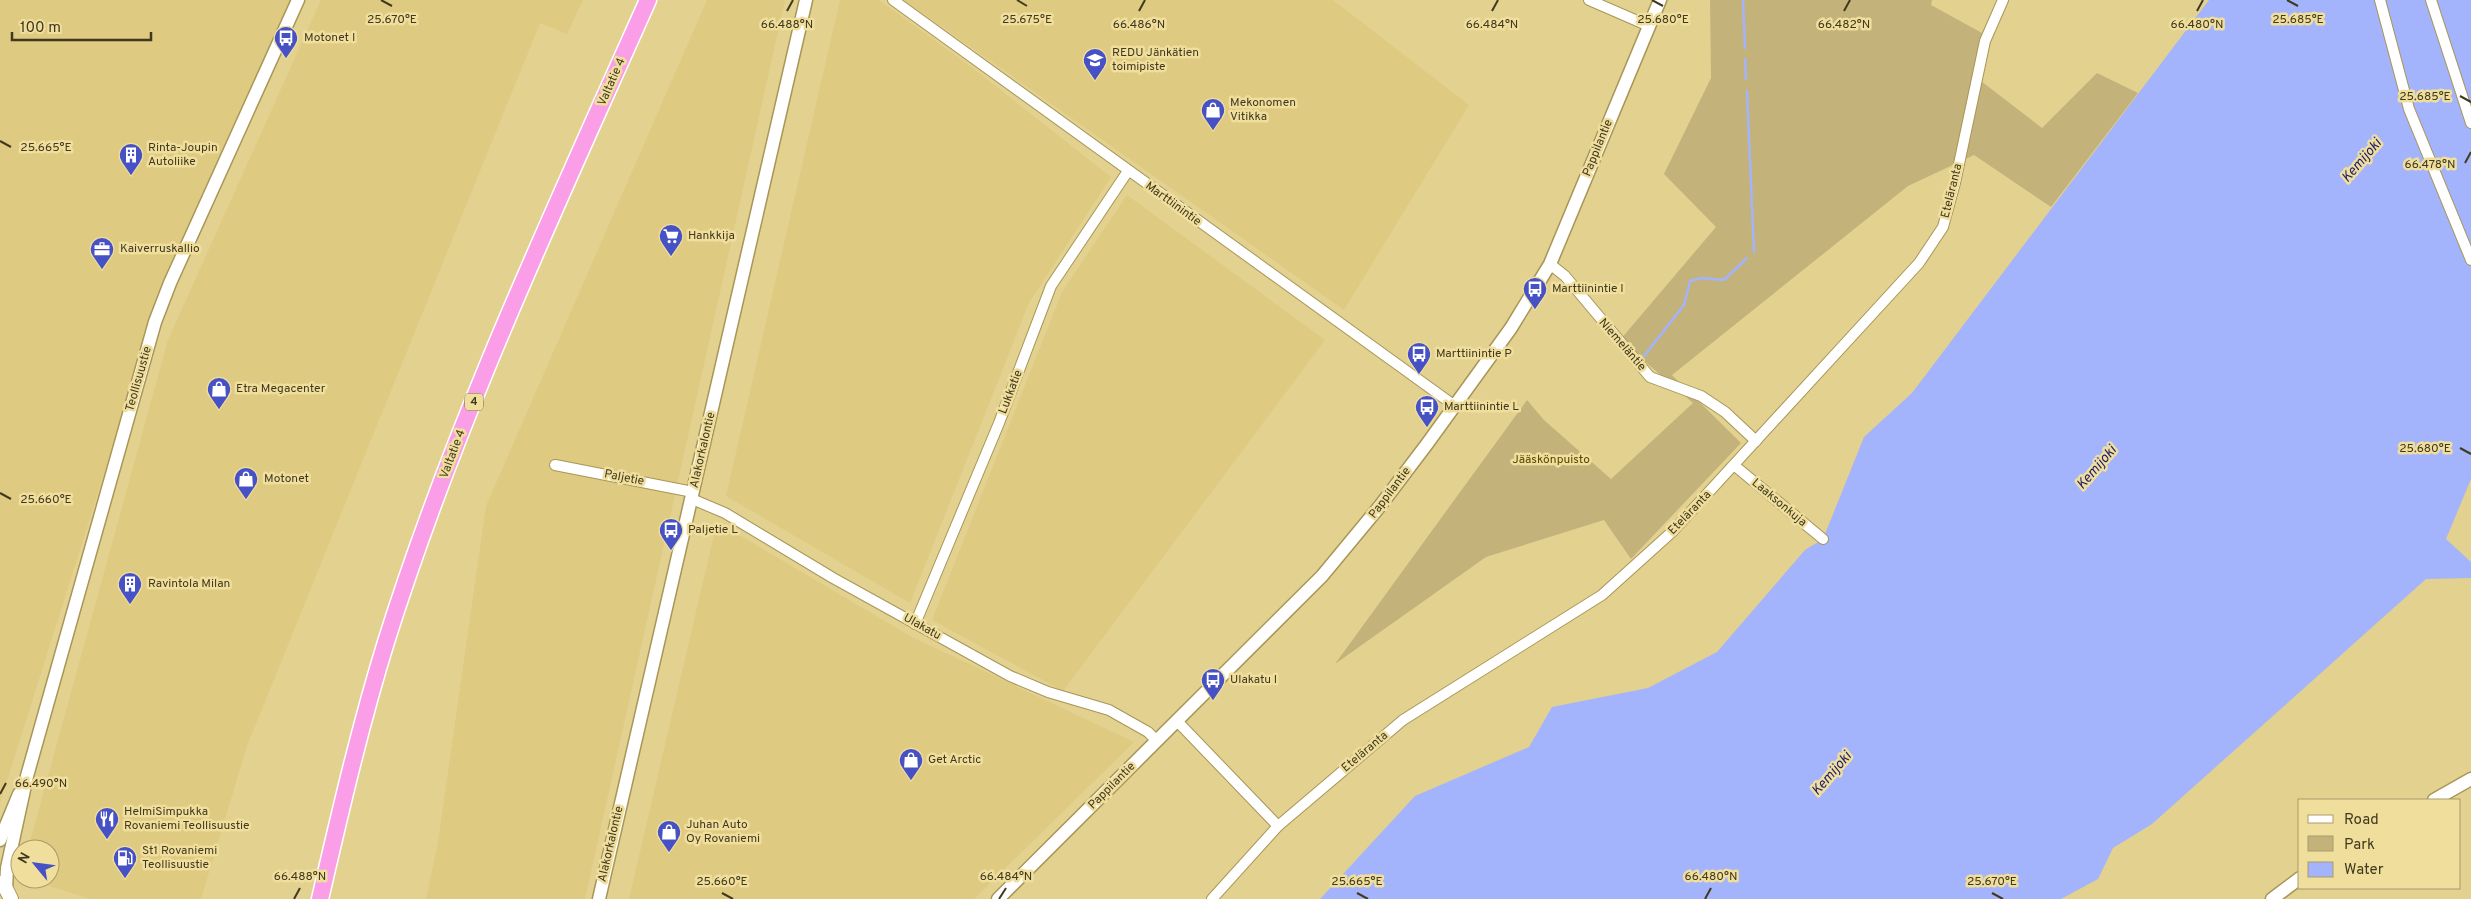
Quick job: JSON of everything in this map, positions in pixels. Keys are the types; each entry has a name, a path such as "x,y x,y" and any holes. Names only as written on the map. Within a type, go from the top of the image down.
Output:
{"highway":[{"name":"Valtatie 4","path":"320,899 339,818 386,643 436,498 491,356 648,0"}],"street":[{"name":"Teollisuustie","path":"6,890 7,868 27,776 155,322 170,283 298,0"},
{"name":"Alakorkalontie","path":"598,899 806,0"},
{"name":"Marttiinintie","path":"893,0 1455,406"},
{"path":"1589,0 1649,26"},
{"name":"Pappilantie","path":"998,899 1322,576 1380,506 1455,406 1506,334 1550,264 1660,0"},
{"name":"Eteläranta","path":"1212,899 1278,826 1403,720 1602,595 1673,531 1735,466 1919,263 1943,227 1955,183 1985,41 2002,0"},
{"path":"2380,0 2409,109 2471,260"},
{"path":"2431,0 2471,123"},
{"name":"Lukkatie","path":"915,624 1000,423 1052,286 1128,171"},
{"name":"Niemeläntie","path":"1550,264 1565,276 1650,377 1701,396 1725,412 1756,441"},
{"name":"Paljetie","path":"555,465 692,496"},
{"name":"Laaksonkuja","path":"1735,466 1823,539"},
{"name":"Ulakatu","path":"692,496 833,578 1010,676 1048,692 1109,710 1148,732 1158,740"},
{"path":"1177,720 1278,826"},
{"name":"Teollisuustie","path":"0,840 9,814 27,776"},
{"path":"2436,799 2471,779"},
{"path":"2272,899 2298,880"}],"shaded area":[{"path":"0,0 292,0 171,262 0,803"},
{"path":"321,0 583,0 567,34 540,23 247,746 201,899 90,899 59,889 60,839 31,839 168,340"},
{"path":"707,0 785,0 585,899 426,899 438,842 486,506"},
{"path":"840,0 878,0 970,66 1111,177 1029,303 910,603 726,496"},
{"path":"904,0 1333,0 1469,105 1344,310"},
{"path":"1127,195 1325,340 1063,691 932,620 1062,292"},
{"path":"717,522 910,636 1134,742 974,899 629,899"}],"green space":[{"name":"Jääskönpuisto","path":"1710,0 1932,0 1931,5 1982,33 1977,78 2042,128 2097,73 2138,93 2051,207 1974,155 1908,186 1672,375 1741,443 1631,559 1604,520 1486,557 1335,664 1527,400 1544,420 1611,479 1693,403 1620,340 1716,227 1664,174 1711,78"}],"water":[{"name":"Kemijoki","path":"2209,0 2471,0 2471,479 2446,539 2471,562 2471,578 2426,579 2152,824 2113,848 2098,879 2061,899 1320,899 1415,796 1529,747 1552,707 1648,688 1717,652 1805,550 1823,539 1864,437 1912,393"}],"waterway":[{"path":"1743,0 1745,48"},
{"path":"1745,59 1746,79"},
{"path":"1747,91 1754,252"},
{"path":"1644,356 1684,305 1690,281 1701,278 1724,280 1747,258"}],"place":[{"name":"Motonet I","path":"286,59"},
{"name":"REDU Jänkätien toimipiste","path":"1095,81"},
{"name":"Mekonomen Vitikka","path":"1213,131"},
{"name":"Rinta-Joupin Autoliike","path":"131,176"},
{"name":"Hankkija","path":"671,257"},
{"name":"Kaiverruskallio","path":"102,270"},
{"name":"Marttiinintie I","path":"1535,310"},
{"name":"Marttiinintie P","path":"1419,375"},
{"name":"Etra Megacenter","path":"219,410"},
{"name":"Marttiinintie L","path":"1427,428"},
{"name":"Motonet","path":"246,500"},
{"name":"Paljetie L","path":"671,551"},
{"name":"Ravintola Milan","path":"130,605"},
{"name":"Ulakatu I","path":"1213,701"},
{"name":"Get Arctic","path":"911,781"},
{"name":"HelmiSimpukka Rovaniemi Teollisuustie","path":"107,840"},
{"name":"Juhan Auto Oy Rovaniemi","path":"669,853"},
{"name":"St1 Rovaniemi Teollisuustie","path":"125,879"}]}
